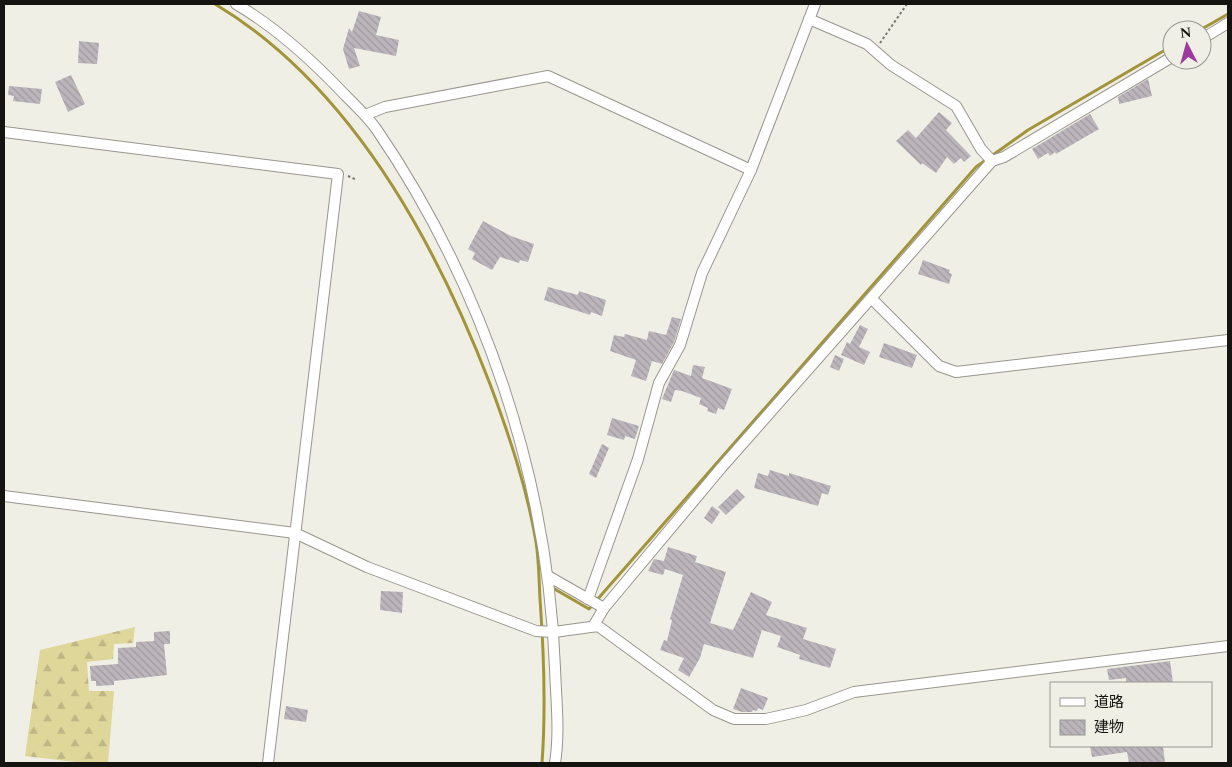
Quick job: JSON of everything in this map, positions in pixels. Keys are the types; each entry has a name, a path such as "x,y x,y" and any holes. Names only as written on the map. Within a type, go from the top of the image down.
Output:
{"street":[{"path":"588,599 635,468 659,383 680,345 702,273 751,170 815,4"},
{"path":"241,5 301,51 377,129 419,194 460,278 489,346 515,425 538,519 548,576 557,718 555,763"},
{"path":"809,19 867,44 891,65 956,106 981,149 992,161"},
{"path":"1212,33 1228,23"},
{"path":"594,625 604,608 722,467 992,161 1004,157 1162,63"},
{"path":"364,114 384,107 548,76 751,170"},
{"path":"4,132 338,174 268,763"},
{"path":"872,299 939,366 956,372 1228,340"},
{"path":"4,496 295,533 367,567 536,631 594,625 602,628 713,710 734,719 747,720 788,715 854,692 1228,646"},
{"path":"548,576 604,608"}],"path":[{"path":"874,51 907,4"}],"green space":[{"path":"135,627 133,643 114,644 113,659 87,662 89,691 114,691 108,763 83,763 25,756 40,650"}],"building":[{"path":"359,11 381,17 376,35 399,40 396,56 354,48 360,66 349,69 343,49 349,28 352,32"},
{"path":"79,41 99,43 97,64 78,63"},
{"path":"71,75 85,104 68,112 55,82"},
{"path":"1148,79 1152,96 1119,104 1118,97"},
{"path":"9,86 42,89 40,104 13,101 14,96 8,95"},
{"path":"939,112 952,123 946,130 971,156 964,162 961,158 954,164 947,157 936,173 922,163 921,165 896,141 908,130 916,138"},
{"path":"1090,114 1099,129 1056,154 1055,152 1050,156 1048,153 1038,159 1032,149"},
{"path":"483,221 511,236 534,244 528,262 520,260 519,263 500,257 492,270 472,259 475,253 468,249"},
{"path":"923,260 950,270 949,273 952,274 949,284 918,274"},
{"path":"548,287 578,295 579,291 606,300 602,316 591,312 590,315 544,300"},
{"path":"672,317 681,319 674,342 662,364 652,361 646,381 631,376 636,360 610,351 614,335 624,337 625,334 647,340 649,331 666,335"},
{"path":"860,325 868,329 859,347 870,352 864,365 841,355 847,342 850,344"},
{"path":"884,343 917,355 912,368 879,357"},
{"path":"835,355 844,359 839,371 830,367"},
{"path":"693,365 705,367 702,378 732,389 724,410 718,408 716,414 707,411 708,408 699,404 701,398 682,391 675,390 671,402 662,399 674,370 691,376"},
{"path":"612,418 639,426 635,439 625,436 624,440 607,435"},
{"path":"602,444 609,448 596,478 589,474"},
{"path":"770,470 789,476 789,473 831,486 828,495 822,493 818,506 754,488 758,473 768,476"},
{"path":"737,489 745,497 726,515 718,507"},
{"path":"712,506 720,512 712,524 704,518"},
{"path":"668,547 697,556 695,562 726,572 710,623 733,630 751,592 772,602 766,615 807,628 803,639 836,649 830,668 799,659 800,655 777,647 781,636 762,630 753,658 704,644 700,658 689,677 678,670 684,658 660,650 664,640 667,641 672,620 670,619 683,575 665,569 663,575 648,571 654,559 664,561"},
{"path":"381,591 403,592 402,613 380,610"},
{"path":"170,631 170,644 164,644 167,675 114,681 114,685 96,686 96,681 91,681 90,666 118,664 118,648 136,647 136,642 154,641 154,632"},
{"path":"1170,661 1173,682 1126,682 1126,678 1109,680 1107,669"},
{"path":"741,688 768,698 763,710 758,708 757,711 742,712 733,709"},
{"path":"286,706 308,710 306,722 284,719"},
{"path":"1090,747 1163,747 1165,763 1129,763 1127,752 1092,757"}],"waterway":[{"path":"215,4 263,38 307,77 347,122 382,171 414,222 443,276 468,330 511,442 528,502 536,542 543,661 544,722 542,763"},
{"path":"1212,23 1228,14"},
{"path":"551,587 589,609 976,167 1028,130 1162,52"}]}
